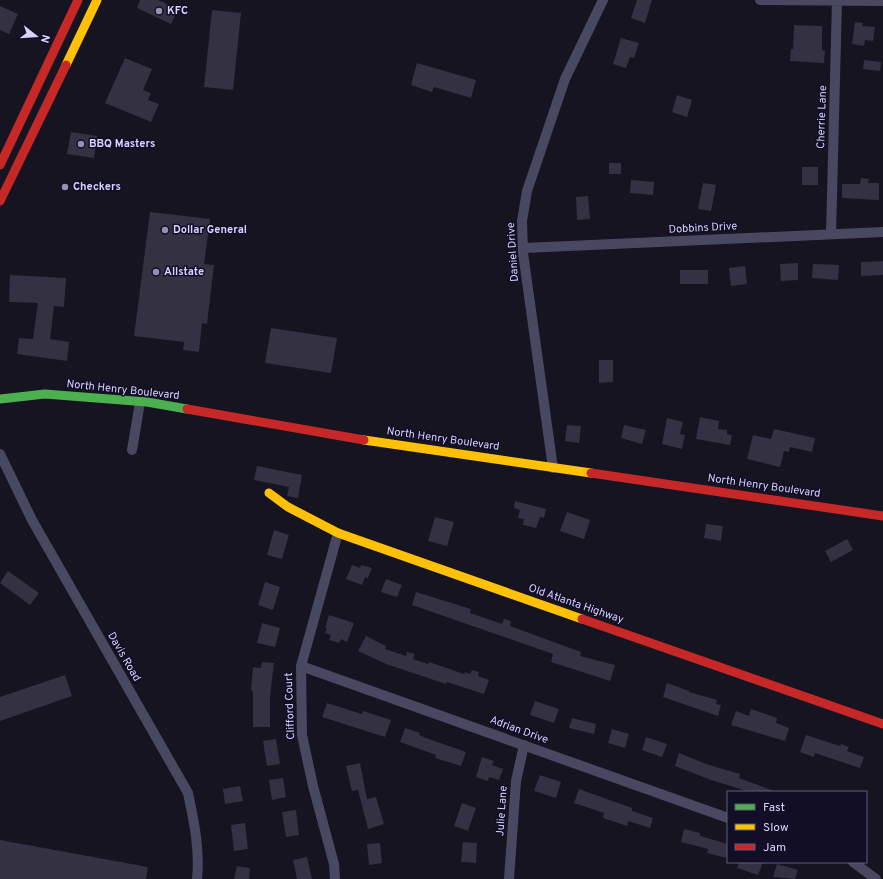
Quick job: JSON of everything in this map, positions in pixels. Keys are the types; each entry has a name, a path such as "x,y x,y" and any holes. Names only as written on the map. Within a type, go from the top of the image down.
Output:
{"main road":[{"path":"0,165 76,1"},
{"path":"0,201 95,5"},
{"name":"North Henry Boulevard","path":"0,399 45,394 140,402 357,439 883,516"},
{"name":"Old Atlanta Highway","path":"269,493 288,507 338,533 883,724"}],"street":[{"name":"Daniel Drive","path":"553,468 524,248 522,221 527,191 565,79 603,0"},
{"path":"760,0 883,1"},
{"path":"76,1 95,5"},
{"name":"Cherrie Lane","path":"830,234 837,1"},
{"name":"Dobbins Drive","path":"524,248 883,232"},
{"path":"132,450 140,402"},
{"name":"Davis Road","path":"0,454 32,520 188,793 197,834 197,879"},
{"name":"Clifford Court","path":"335,879 334,864 312,786 302,735 301,666 338,533"},
{"name":"Adrian Drive","path":"301,666 727,818"},
{"name":"Julie Lane","path":"509,879 516,781 524,745"},
{"path":"854,863 876,879"}],"building":[{"path":"140,0 158,0 178,9 171,24 137,8"},
{"path":"637,0 652,0 645,23 631,18"},
{"path":"0,6 18,14 9,34 0,30"},
{"path":"212,10 241,13 233,90 204,87"},
{"path":"855,22 863,23 862,26 875,27 873,41 865,40 864,46 852,44"},
{"path":"794,25 822,26 822,50 825,51 824,63 790,61 791,49 793,49"},
{"path":"621,38 639,43 634,58 630,57 626,68 613,64"},
{"path":"125,58 152,69 143,90 151,93 148,100 159,104 151,122 105,103"},
{"path":"864,60 881,62 880,71 863,69"},
{"path":"417,63 476,80 471,98 434,87 432,92 411,85"},
{"path":"677,95 692,100 687,117 672,112"},
{"path":"71,132 97,136 94,158 67,154"},
{"path":"609,163 621,163 621,174 609,174"},
{"path":"802,167 818,167 818,185 802,185"},
{"path":"861,178 869,179 868,183 879,183 879,200 842,198 842,184 860,184"},
{"path":"631,180 654,182 653,195 630,193"},
{"path":"703,183 716,185 711,211 698,209"},
{"path":"588,196 590,219 577,220 576,197"},
{"path":"150,212 210,219 204,264 214,265 207,324 202,323 199,352 183,350 184,342 134,336"},
{"path":"883,261 883,275 861,276 861,262"},
{"path":"798,263 798,280 781,281 780,264"},
{"path":"813,264 839,265 838,280 812,278"},
{"path":"745,266 747,284 731,286 729,268"},
{"path":"680,270 708,270 708,284 680,284"},
{"path":"10,275 66,278 64,307 54,306 50,339 69,342 67,361 17,354 19,338 33,339 38,303 9,302"},
{"path":"271,328 337,338 331,373 265,363"},
{"path":"599,360 613,360 613,382 599,383"},
{"path":"700,417 719,421 718,429 727,430 727,434 732,435 730,445 696,439"},
{"path":"667,418 683,422 680,434 685,435 682,449 662,444"},
{"path":"567,425 581,426 579,443 565,441"},
{"path":"624,425 646,430 642,444 621,438"},
{"path":"774,429 815,438 812,452 790,447 789,452 784,451 780,467 747,459 753,435 771,439"},
{"path":"257,466 302,475 298,498 287,496 289,487 254,480"},
{"path":"515,501 546,509 544,518 540,517 536,528 523,525 524,519 518,518 520,510 514,508"},
{"path":"567,512 590,520 584,539 560,531"},
{"path":"435,517 454,522 447,546 428,541"},
{"path":"706,524 723,526 721,541 704,538"},
{"path":"274,530 289,535 282,559 267,555"},
{"path":"847,539 853,550 831,562 825,551"},
{"path":"352,565 360,568 361,565 372,568 368,578 365,577 362,585 346,579"},
{"path":"8,571 39,593 30,605 0,583"},
{"path":"386,579 402,585 397,597 381,592"},
{"path":"265,582 280,587 273,610 258,605"},
{"path":"416,592 471,609 470,613 502,624 504,619 511,621 510,626 581,652 580,656 615,665 610,681 551,662 553,654 412,605"},
{"path":"329,615 354,623 347,642 341,639 339,643 329,640 331,635 325,633 327,628 325,628"},
{"path":"262,623 280,628 275,647 257,643"},
{"path":"366,636 386,646 385,649 406,656 407,652 415,654 413,659 428,664 429,662 464,674 465,672 470,674 472,670 479,672 478,676 489,680 484,694 447,682 446,684 386,664 358,651"},
{"path":"262,662 274,663 270,697 270,727 253,727 253,691 251,690 253,667 261,668"},
{"path":"65,675 72,696 0,721 0,697"},
{"path":"667,683 689,692 717,700 716,704 721,705 718,716 663,697"},
{"path":"535,701 559,709 554,723 530,715"},
{"path":"327,703 362,714 363,711 391,720 385,737 322,717"},
{"path":"751,709 777,718 776,723 789,728 785,741 731,725 736,711 749,716"},
{"path":"572,718 596,724 594,734 569,728"},
{"path":"405,728 420,733 419,735 426,738 466,752 461,766 435,758 436,755 400,742"},
{"path":"612,729 629,734 625,748 608,743"},
{"path":"806,735 840,746 841,744 849,747 847,751 864,757 860,768 815,753 814,757 800,752"},
{"path":"646,737 667,744 662,757 642,750"},
{"path":"276,739 280,764 267,766 263,741"},
{"path":"679,753 706,764 740,774 739,778 774,791 747,791 711,780 675,766"},
{"path":"482,757 494,761 492,765 503,769 499,780 489,777 488,781 476,777"},
{"path":"360,763 367,799 376,797 384,824 368,829 358,790 352,791 346,766"},
{"path":"540,775 561,782 556,798 534,791"},
{"path":"283,778 286,797 272,800 269,780"},
{"path":"240,786 243,801 225,804 223,789"},
{"path":"579,789 632,808 632,811 653,818 650,828 628,821 627,826 603,818 604,813 574,803"},
{"path":"462,803 476,808 468,831 454,826"},
{"path":"296,810 299,835 286,837 282,812"},
{"path":"245,823 248,849 234,851 231,825"},
{"path":"684,829 700,833 700,836 727,844 726,858 707,853 708,849 681,842"},
{"path":"0,840 148,867 146,879 0,879"},
{"path":"463,842 477,843 476,863 461,862"},
{"path":"380,843 382,863 369,865 367,844"},
{"path":"307,857 312,879 297,879 293,860"},
{"path":"739,863 763,863 758,875 737,868"},
{"path":"777,864 798,870 795,879 773,877"},
{"path":"237,866 250,868 249,879 234,879"}],"traffic: fast":[{"path":"0,399 45,394 147,402 187,409"}],"traffic: slow":[{"path":"66,65 97,0"},
{"path":"364,440 591,473"},
{"path":"269,493 288,507 338,533 582,619"}],"traffic: jam":[{"path":"0,165 78,0"},
{"path":"0,201 66,65"},
{"path":"187,409 364,440"},
{"path":"591,473 883,516"},
{"path":"582,619 883,724"}],"place":[{"name":"KFC","path":"159,11"},
{"name":"BBQ Masters","path":"81,144"},
{"name":"Checkers","path":"65,187"},
{"name":"Dollar General","path":"165,230"},
{"name":"Allstate","path":"156,272"}]}
